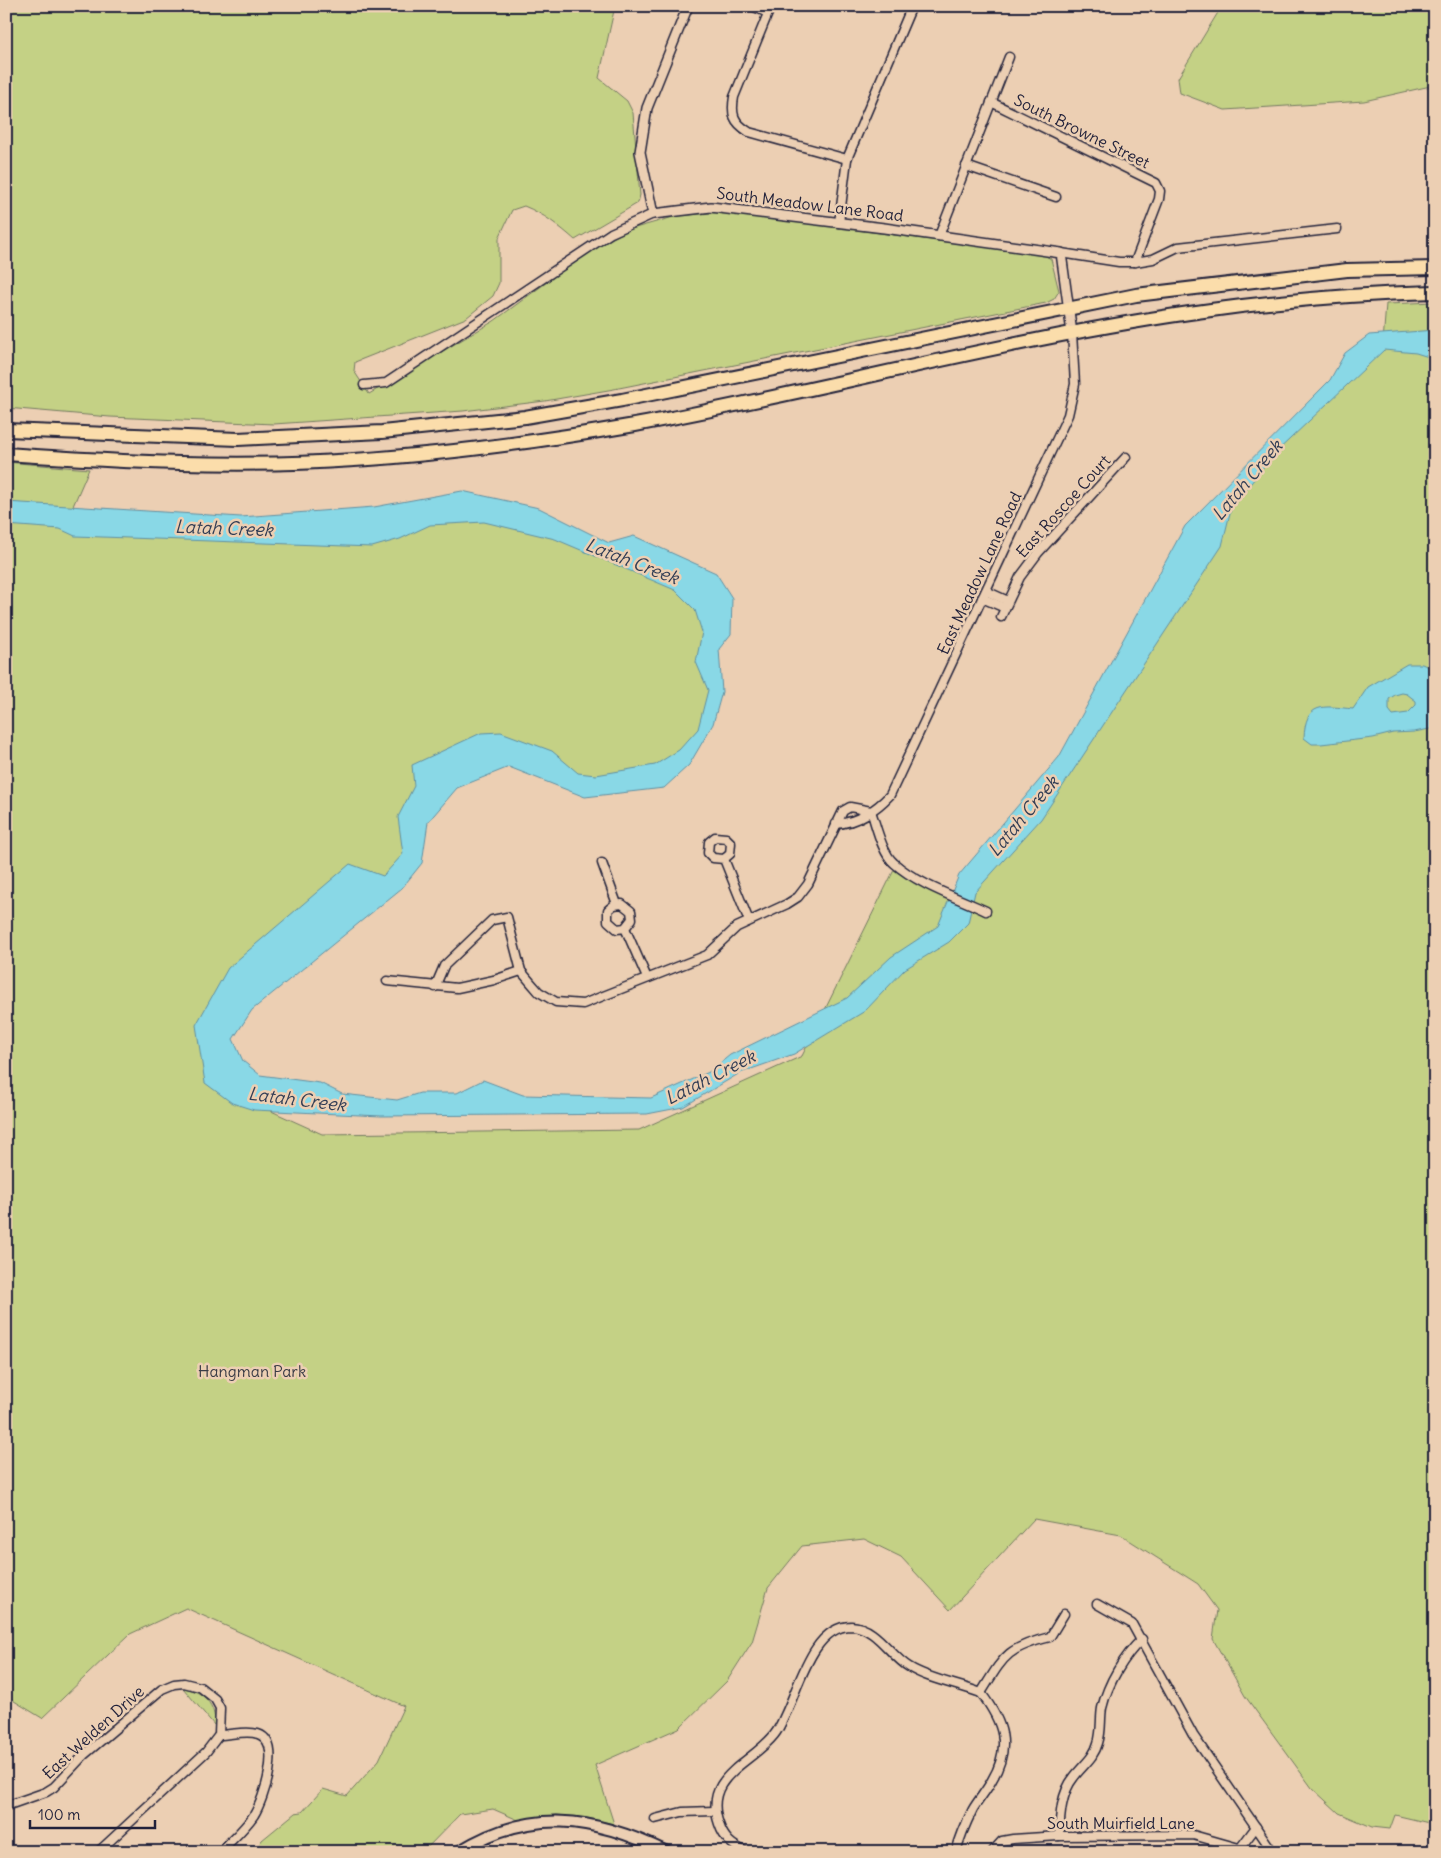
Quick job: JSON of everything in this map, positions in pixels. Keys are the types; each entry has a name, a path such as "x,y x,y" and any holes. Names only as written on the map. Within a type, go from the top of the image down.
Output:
{"highway":[{"path":"6,430 238,439 382,432 525,417 622,400 915,339 1067,311 1136,295 1347,270 1435,268"},
{"path":"6,454 92,460 250,463 352,461 458,452 635,425 1072,334 1207,310 1280,302 1435,292"}],"main road":[{"path":"458,1852 482,1837 509,1827 535,1821 564,1821 598,1826 627,1835 667,1852"}],"street":[{"path":"653,214 640,152 647,108 688,6"},
{"path":"752,6 769,10 734,97 731,112 737,124 749,132 847,159"},
{"path":"839,223 847,159 912,6"},
{"path":"939,236 1009,57"},
{"name":"South Browne Street","path":"992,102 1152,179 1158,187 1159,199 1135,262"},
{"path":"966,166 1056,197"},
{"name":"South Meadow Lane Road","path":"364,385 386,383 611,233 653,214 711,207 939,236 1120,262 1152,259 1178,247 1337,229"},
{"path":"1062,253 1067,311 1072,334"},
{"name":"East Meadow Lane Road","path":"836,824 848,822 872,811 890,795 1068,415 1075,384 1072,334"},
{"name":"East Roscoe Court","path":"1001,617 1020,577 1038,553 1126,457"},
{"path":"984,595 1007,605"},
{"path":"435,987 444,966 492,920 507,917 521,971 539,992 556,1002 583,1004 707,955 737,927 787,904 804,891 840,814 850,807 872,811 880,838 893,863 921,880 986,911"},
{"path":"724,859 748,921"},
{"path":"602,863 617,904"},
{"path":"617,904 626,905 631,911 632,919 625,928 617,928 608,922 608,910 617,904"},
{"path":"625,928 647,978"},
{"path":"387,981 457,988 494,980 521,971"},
{"path":"1097,1604 1132,1624 1142,1639 1185,1721 1273,1852"},
{"path":"980,1693 1007,1655 1018,1646 1050,1637 1064,1614"},
{"path":"747,1852 736,1848 723,1836 714,1811 717,1790 726,1776 774,1736 792,1702 817,1644 834,1629 851,1626 866,1629 908,1667 980,1693 992,1708 1001,1726 1004,1745 1000,1764 970,1816 956,1852"},
{"path":"1060,1836 1060,1813 1067,1790 1073,1777 1094,1753 1098,1742 1106,1694 1129,1652 1142,1639"},
{"name":"East Welden Drive","path":"6,1806 46,1792 54,1787 105,1737 162,1689 174,1684 193,1684 206,1690 215,1699 221,1717 219,1736"},
{"path":"98,1852 212,1746 219,1736 259,1734 266,1738 271,1749 260,1802 242,1830 225,1847 230,1852"},
{"path":"655,1819 682,1812 714,1811"},
{"path":"1241,1847 1256,1827"},
{"name":"South Muirfield Lane","path":"992,1852 1002,1841 1060,1836 1193,1835 1241,1847 1253,1852"}],"green space":[{"path":"6,6 615,6 599,78 627,101 633,113 640,195 638,203 575,240 551,221 531,209 524,206 512,210 499,238 499,283 493,296 466,318 355,362 354,371 369,394 494,321 592,249 628,230 677,216 723,212 1044,255 1051,259 1059,291 1054,299 1046,303 614,389 545,401 463,411 274,424 110,417 6,408"},
{"path":"1222,6 1435,6 1435,85 1364,101 1225,110 1180,93 1178,78"},
{"name":"Hangman Park","path":"1435,302 1435,1828 1429,1823 1395,1815 1390,1829 1372,1827 1339,1813 1312,1788 1245,1696 1213,1639 1217,1610 1198,1584 1121,1535 1034,1519 950,1610 901,1557 864,1539 802,1546 768,1588 752,1642 727,1681 679,1728 595,1765 614,1824 587,1818 557,1815 518,1820 493,1809 460,1814 423,1852 254,1852 262,1840 295,1813 302,1812 323,1789 347,1796 379,1760 404,1706 186,1608 130,1634 42,1718 6,1696 6,462 89,469 67,520 243,531 426,512 535,521 707,602 715,692 706,726 684,758 580,785 539,761 444,770 414,857 214,1030 269,1110 322,1134 639,1130 802,1056 894,870 956,902 1028,816 1224,503 1383,342 1386,304"},
{"path":"183,1688 197,1692 207,1700 215,1718 215,1726"}],"water":[{"name":"Latah Creek","path":"1435,330 1435,359 1416,353 1384,350 1272,456 1231,509 1222,546 1041,819 975,892 968,923 949,942 905,969 865,1011 794,1054 740,1073 683,1107 647,1114 381,1116 254,1110 232,1103 205,1083 196,1025 228,968 350,864 383,876 403,854 398,817 414,786 412,765 481,733 501,732 552,751 578,773 596,775 655,765 679,750 698,729 708,690 696,662 702,632 695,610 675,590 555,539 484,522 430,525 400,539 372,547 75,536 60,529 6,525 6,502 241,517 374,507 462,491 539,508 609,543 634,536 716,573 732,598 731,634 719,649 722,692 713,724 689,765 664,788 585,797 509,767 457,788 428,822 422,863 402,888 252,1010 233,1039 243,1061 260,1075 320,1083 342,1094 397,1100 420,1093 457,1093 483,1080 523,1095 651,1098 709,1072 730,1055 847,998 891,957 938,926 959,875 1059,757 1185,526 1330,380 1345,353 1369,335"},
{"path":"1407,664 1422,664 1435,670 1435,728 1321,744 1312,744 1304,738 1305,726 1312,712 1318,708 1325,707 1353,709 1368,687","holes":["1402,693 1407,694 1416,701 1416,705 1408,713 1393,715 1389,710 1389,699"]}]}
